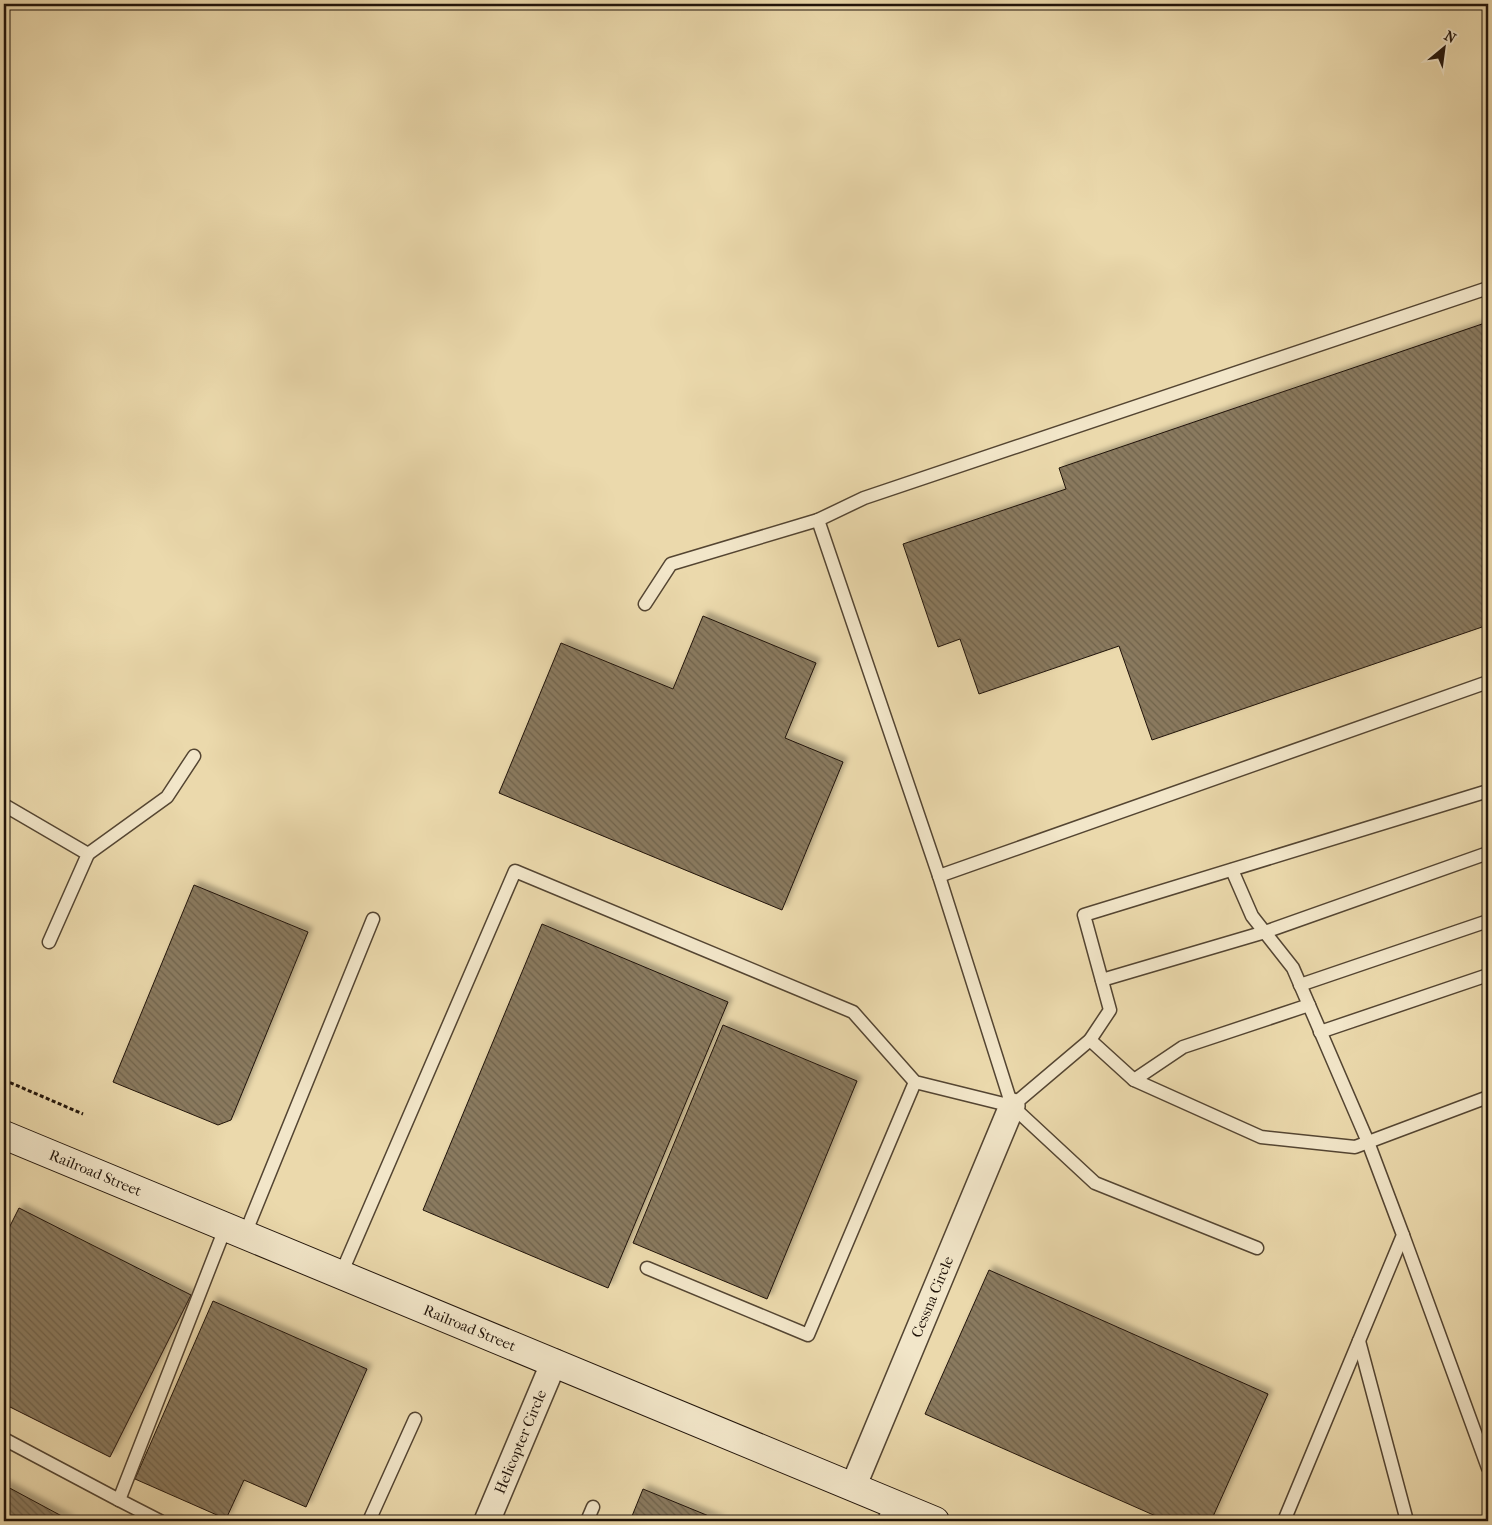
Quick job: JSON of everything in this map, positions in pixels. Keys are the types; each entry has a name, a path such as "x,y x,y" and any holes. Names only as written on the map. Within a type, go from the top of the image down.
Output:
{"main road":[{"name":"Railroad Street","path":"4,1134 853,1487 888,1512 935,1521"}],"street":[{"name":"Cessna Circle","path":"853,1487 1012,1106"},
{"name":"Helicopter Circle","path":"487,1521 554,1362"}],"lane":[{"path":"645,604 671,564 818,520 864,498 1488,288"},
{"path":"818,520 938,876 1012,1106"},
{"path":"938,876 1488,682"},
{"path":"48,942 88,854 167,797 194,756"},
{"path":"1012,1106 1090,1040 1110,1010 1084,915 1488,791"},
{"path":"4,805 88,854"},
{"path":"1102,980 1265,932 1488,853"},
{"path":"1232,870 1252,916 1293,968 1368,1142 1488,1468"},
{"path":"342,1274 515,871 853,1012 915,1082 1012,1106 1095,1183 1257,1248"},
{"path":"119,1500 235,1230 373,919"},
{"path":"1300,984 1488,921"},
{"path":"1320,1032 1488,974"},
{"path":"1134,1080 1183,1047 1309,1005"},
{"path":"1090,1040 1134,1080 1261,1137 1355,1147 1488,1097"},
{"path":"647,1268 808,1335 915,1082"},
{"path":"1284,1521 1403,1235"},
{"path":"1359,1341 1408,1521"},
{"path":"369,1521 415,1419"},
{"path":"4,1439 160,1521"},
{"path":"587,1521 593,1507"}],"path":[{"path":"4,1080 83,1114"}],"building":[{"path":"1488,322 1488,625 1152,740 1119,646 979,694 960,639 938,647 903,544 1066,489 1059,468"},
{"path":"703,616 816,663 785,738 843,762 782,910 499,793 561,643 673,689"},
{"path":"194,885 308,932 231,1120 218,1125 113,1082"},
{"path":"542,924 728,1002 608,1288 423,1210"},
{"path":"723,1025 857,1081 767,1299 633,1243"},
{"path":"19,1208 191,1295 110,1457 4,1404 4,1238"},
{"path":"989,1270 1268,1394 1211,1521 1167,1521 925,1414"},
{"path":"213,1301 367,1369 306,1507 244,1480 226,1519 135,1479"},
{"path":"4,1485 71,1521 4,1521"},
{"path":"643,1489 721,1521 630,1521"}]}
